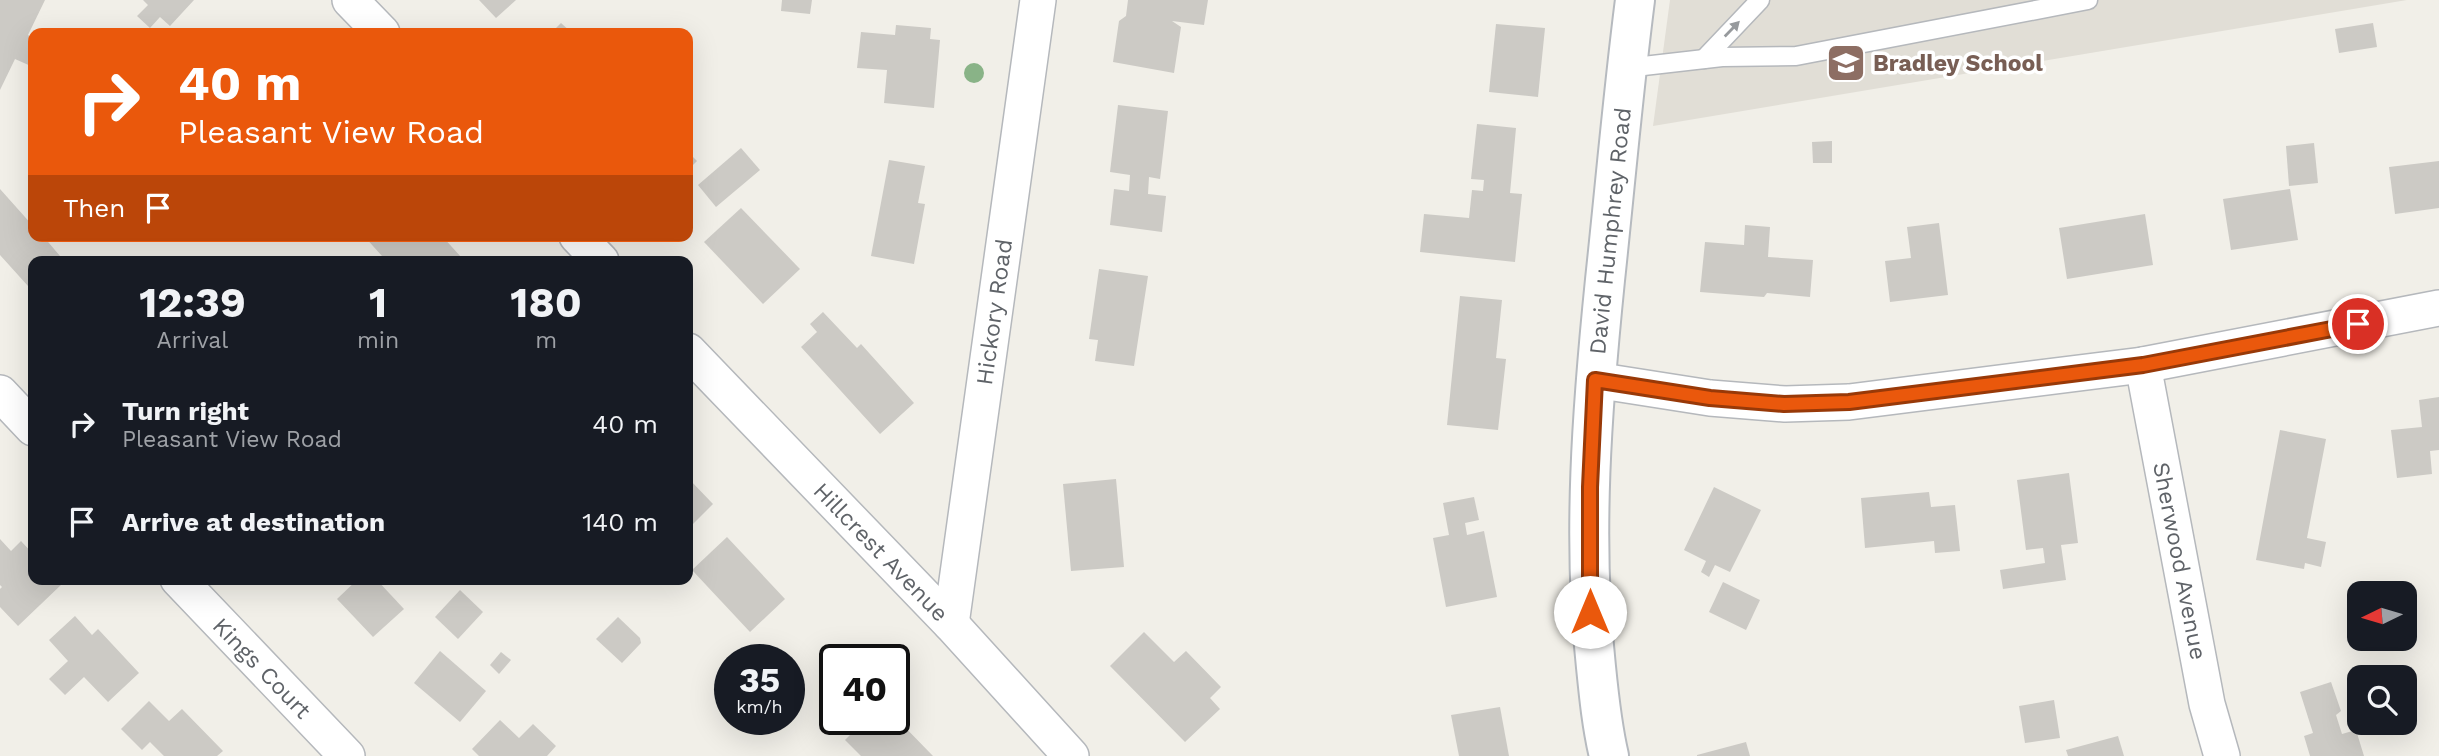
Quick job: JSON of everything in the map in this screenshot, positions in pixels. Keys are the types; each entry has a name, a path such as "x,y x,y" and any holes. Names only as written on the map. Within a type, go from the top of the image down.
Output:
{"street":[{"path":"349,0 377,28"},
{"name":"Hickory Road","path":"951,624 1038,0"},
{"name":"David Humphrey Road","path":"1609,756 1603,732 1590,612 1590,487 1595,380 1635,0"},
{"path":"583,242 596,256"},
{"path":"1595,380 1710,398 1797,404 1849,402 2143,365 2439,308"},
{"name":"Hillcrest Avenue","path":"693,356 951,624 1071,756"},
{"name":"Sherwood Avenue","path":"2143,365 2207,705 2222,756"},
{"path":"0,393 28,423"},
{"name":"Kings Court","path":"184,585 347,756"}],"lane":[{"path":"1704,59 1760,0"},
{"path":"1626,68 1704,59 1796,56 2088,0"}],"shaded area":[{"name":"Bradley School","path":"1670,0 2407,0 1653,126"}],"building":[{"path":"0,0 45,0 31,28 28,28 28,65 15,59 0,90"},
{"path":"143,0 194,0 170,26 160,17 150,28 137,16 148,5"},
{"path":"479,0 516,0 496,18"},
{"path":"782,0 812,0 810,14 781,11"},
{"path":"1128,0 1208,0 1204,25 1172,21 1181,27 1174,73 1113,62 1119,21 1126,16"},
{"path":"2373,23 2377,47 2339,53 2335,29"},
{"path":"1496,24 1545,28 1538,97 1489,92"},
{"path":"896,25 931,28 930,39 940,40 934,108 884,103 887,70 857,68 861,32 895,35"},
{"path":"1118,105 1168,111 1160,179 1149,177 1148,194 1166,196 1162,232 1110,225 1114,189 1129,191 1130,175 1110,172"},
{"path":"1477,124 1516,128 1510,193 1522,194 1515,262 1420,252 1424,214 1469,218 1472,190 1483,191 1484,180 1471,179"},
{"path":"1832,141 1832,163 1813,163 1812,142"},
{"path":"2314,143 2318,183 2289,186 2286,146"},
{"path":"741,148 760,170 716,207 698,185"},
{"path":"889,160 925,166 918,203 925,204 914,264 871,256"},
{"path":"2439,161 2439,208 2395,214 2389,167"},
{"path":"0,189 28,220 28,242 48,242 60,256 28,256 28,286 0,255"},
{"path":"2290,189 2298,240 2231,250 2223,199"},
{"path":"741,208 800,269 763,304 704,242"},
{"path":"2145,214 2153,265 2067,279 2059,228"},
{"path":"1939,223 1948,295 1890,302 1885,261 1911,258 1907,227"},
{"path":"1745,225 1770,227 1768,257 1813,260 1810,297 1700,292 1705,242 1744,245"},
{"path":"369,242 447,242 460,256 382,256"},
{"path":"1099,269 1148,276 1134,366 1095,361 1098,340 1089,339"},
{"path":"1460,296 1502,300 1496,358 1506,359 1498,430 1447,425"},
{"path":"823,312 857,348 861,344 914,403 880,434 801,347 817,332 810,324"},
{"path":"2439,397 2439,450 2430,451 2432,474 2397,478 2391,430 2422,427 2419,400"},
{"path":"2280,430 2326,439 2307,538 2326,542 2321,567 2305,563 2304,569 2256,560"},
{"path":"2069,473 2078,543 2061,545 2066,580 2003,589 2000,570 2045,563 2043,548 2026,550 2017,480"},
{"path":"1116,479 1124,567 1071,571 1063,484"},
{"path":"693,483 713,504 693,524"},
{"path":"1714,487 1761,510 1730,572 1715,565 1709,577 1701,572 1706,561 1684,550"},
{"path":"1929,492 1931,507 1955,505 1960,551 1935,553 1934,541 1865,548 1861,498"},
{"path":"1474,497 1479,520 1465,523 1467,535 1484,531 1497,597 1446,607 1433,538 1449,535 1443,503"},
{"path":"727,537 785,599 750,632 693,569"},
{"path":"0,539 11,551 21,541 28,549 28,585 61,585 18,626 0,607"},
{"path":"1723,582 1760,600 1746,630 1709,612"},
{"path":"352,585 382,585 404,609 373,637 337,599"},
{"path":"460,590 483,612 458,639 435,617"},
{"path":"75,616 92,635 98,629 139,673 108,702 84,677 65,695 49,679 68,661 49,640"},
{"path":"618,617 640,638 641,643 622,663 596,639"},
{"path":"1144,632 1174,662 1186,651 1221,687 1210,698 1220,709 1185,742 1110,666"},
{"path":"440,651 486,691 460,722 414,683"},
{"path":"501,652 511,660 499,674 490,665"},
{"path":"2331,682 2341,711 2336,715 2342,734 2358,735 2364,756 2310,756 2304,736 2313,733 2300,692"},
{"path":"2054,700 2060,738 2025,743 2019,706"},
{"path":"149,701 169,721 182,709 223,751 217,756 164,756 150,742 142,750 121,729"},
{"path":"1500,707 1509,756 1459,756 1451,715"},
{"path":"500,720 519,738 533,724 556,746 547,756 479,756 472,749"},
{"path":"910,732 933,756 861,756 845,740 850,735 910,735"},
{"path":"2118,736 2124,756 2068,756 2066,750"},
{"path":"1746,742 1750,756 1697,756 1697,755"}],"place":[{"name":"Bradley School","path":"1846,63"}],"route":[{"path":"1590,612 1590,487 1595,380 1710,398 1784,404 1849,402 2143,365 2358,324"}]}
